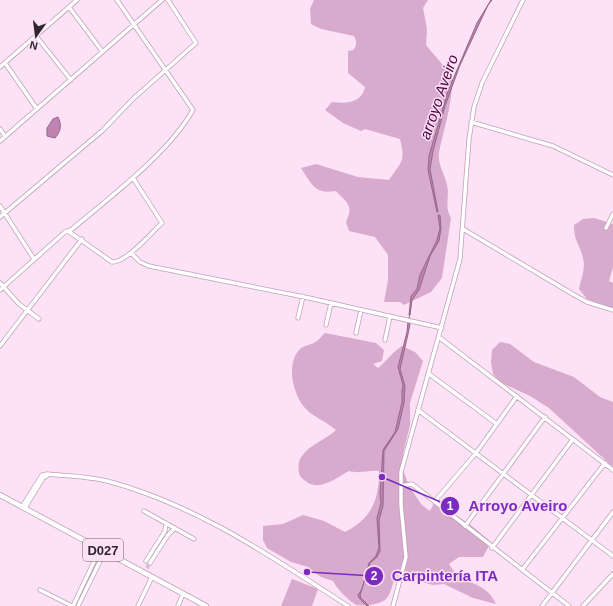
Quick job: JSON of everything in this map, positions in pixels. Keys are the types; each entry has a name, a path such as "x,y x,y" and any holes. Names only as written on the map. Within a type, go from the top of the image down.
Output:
{"main road":[{"name":"D027","path":"0,495 103,550 144,570 152,577 206,606"}],"street":[{"path":"0,68 77,0"},
{"path":"1,289 68,230 71,230 133,178 177,133 193,110 117,0"},
{"path":"0,141 162,0"},
{"path":"0,217 102,131 196,43 168,0"},
{"path":"393,606 406,557 400,486 405,454 440,338 460,259 471,122 482,83 522,0"},
{"path":"69,7 102,51"},
{"path":"36,36 71,80"},
{"path":"5,63 37,109"},
{"path":"471,122 553,146 613,175"},
{"path":"0,129 5,136"},
{"path":"68,230 112,262 117,262 131,252 162,223 133,178"},
{"path":"0,206 34,259"},
{"path":"606,228 613,214"},
{"path":"463,229 576,296 588,302 613,310"},
{"path":"0,346 82,239"},
{"path":"131,252 140,262 149,266 303,296 442,328"},
{"path":"0,283 1,289 38,319"},
{"path":"298,318 303,296"},
{"path":"326,325 331,303"},
{"path":"356,333 362,310"},
{"path":"385,340 390,316"},
{"path":"440,338 613,470"},
{"path":"429,374 497,424"},
{"path":"435,501 476,453 517,396"},
{"path":"418,410 613,556"},
{"path":"465,526 545,417"},
{"path":"492,548 573,439"},
{"path":"522,570 604,463"},
{"path":"23,507 43,478 48,474 107,481 141,491 179,506 215,524 348,606"},
{"path":"400,486 412,484 492,548 569,606"},
{"path":"144,511 194,539"},
{"path":"542,606 613,512"},
{"path":"146,561 165,531 166,523"},
{"path":"150,563 168,534 175,528"},
{"path":"40,590 72,606 103,550"},
{"path":"78,606 103,550"},
{"path":"143,566 144,570"},
{"path":"584,606 613,574"},
{"path":"138,606 152,577"},
{"path":"178,606 183,594"}],"shaded area":[{"path":"314,0 428,0 423,8 427,29 426,45 452,76 450,106 439,152 440,165 447,185 447,206 451,218 442,278 431,292 404,305 400,302 384,302 388,280 388,255 375,237 349,231 346,222 349,208 346,202 336,191 323,191 314,187 301,168 316,164 358,177 389,180 402,158 400,139 365,129 361,131 343,123 325,110 332,102 343,103 357,99 361,96 365,87 348,73 348,51 353,50 356,45 354,36 321,29 311,24 310,9"},
{"path":"491,0 460,65 445,106 433,151 430,169 437,212 428,170 429,156 448,91 477,23"},
{"path":"58,117 60,123 59,133 55,138 47,136 47,128 53,119"},
{"path":"438,215 440,215 441,228 439,241 430,256 419,290 412,300 409,315 411,296 417,289 420,275 437,240 440,228"},
{"path":"594,218 613,224 613,267 609,281 613,283 613,309 587,299 579,289 584,270 584,262 576,239 574,225 583,219"},
{"path":"408,321 410,324 400,369 405,386 404,403 398,429 384,451 383,506 379,520 380,551 377,557 370,563 363,586 369,563 376,556 379,548 377,518 381,503 380,494 383,450 395,432 402,402 403,385 398,367 407,332"},
{"path":"325,333 376,343 384,350 382,361 373,364 378,368 402,346 415,352 423,361 410,403 410,425 403,454 403,470 410,488 422,505 430,511 435,501 472,526 491,542 483,557 459,557 449,564 460,576 486,590 496,604 473,598 444,584 433,585 422,582 403,569 396,576 387,598 381,602 373,604 356,605 343,594 333,581 321,577 308,567 291,562 267,548 263,540 263,526 283,524 303,515 324,521 345,532 362,521 368,514 375,499 379,481 379,471 349,471 321,485 309,484 300,476 299,473 299,462 305,452 336,430 308,411 298,398 293,381 292,372 295,355 300,349 315,342"},
{"path":"500,342 510,344 534,362 574,377 600,397 613,402 613,467 549,408 530,396 500,382 493,374 491,362 492,350"},
{"path":"292,579 318,589 312,606 281,606"},
{"path":"362,589 360,595 361,598 369,606 367,606 359,598 358,595"}],"waterway":[{"name":"arroyo Aveiro","path":"409,318 410,314"}],"tunnel":[{"path":"147,568 150,563"}],"place":[{"name":"Arroyo Aveiro","path":"382,477"},
{"name":"Carpintería ITA","path":"307,572"}]}
